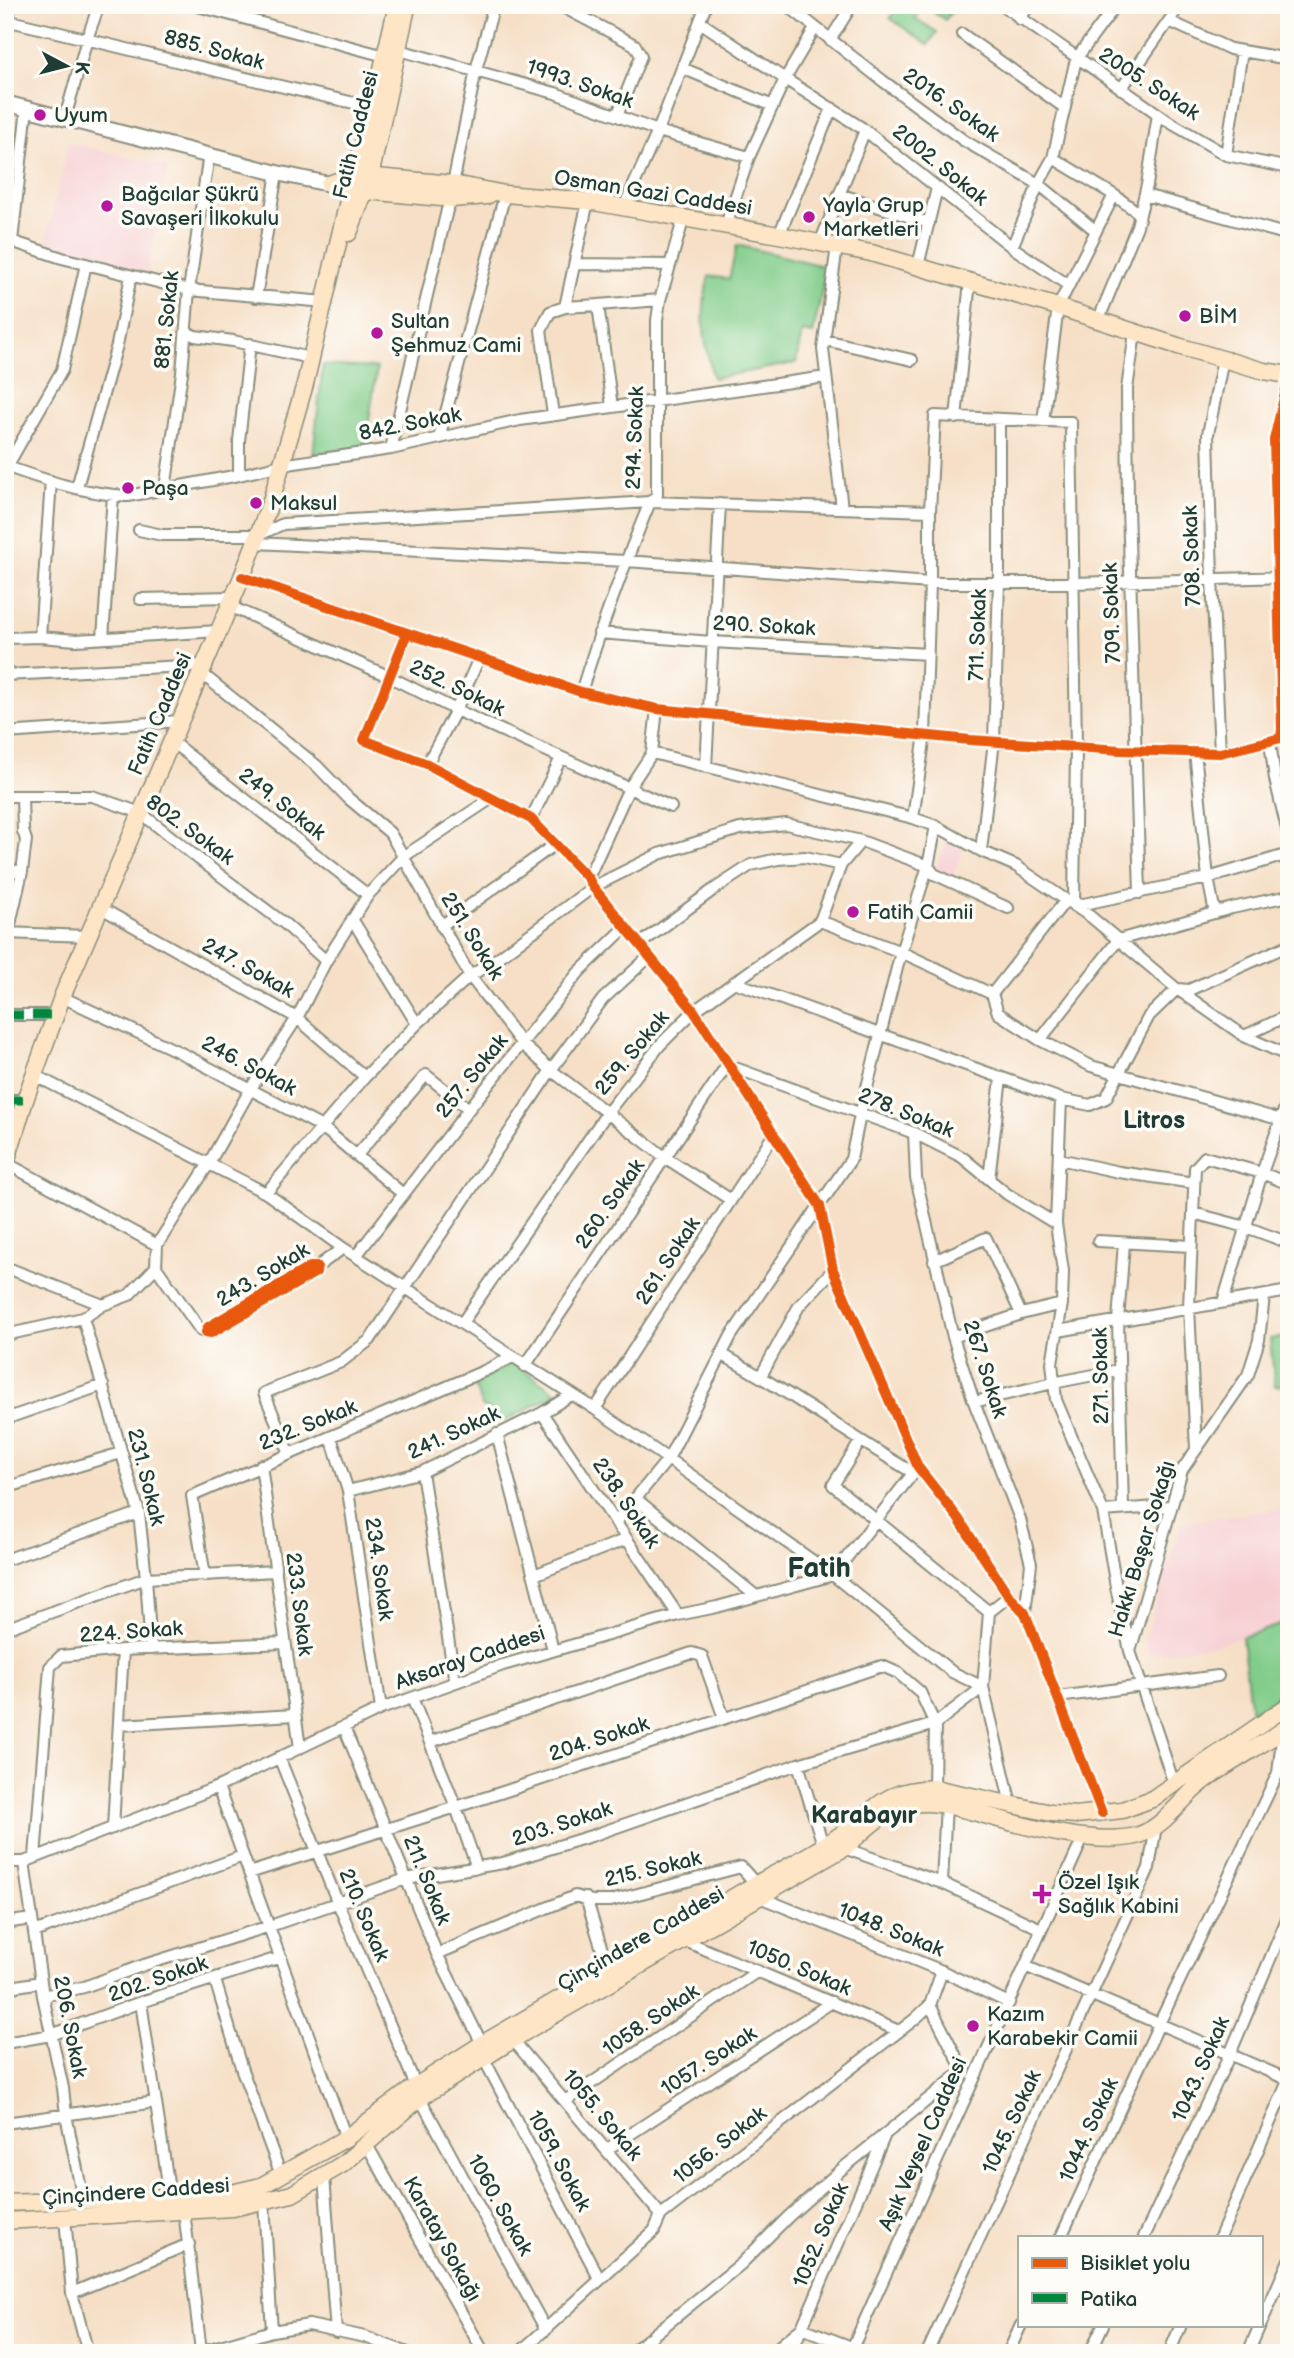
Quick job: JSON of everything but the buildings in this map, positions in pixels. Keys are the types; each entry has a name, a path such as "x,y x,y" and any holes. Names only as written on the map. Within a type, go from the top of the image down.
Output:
{"main road":[{"name":"Fatih Caddesi","path":"360,183 377,148 397,5"},
{"name":"Fatih Caddesi","path":"7,1156 62,997 257,539 305,384 333,271 360,183 373,107 407,5"},
{"path":"377,148 383,166 396,178"},
{"path":"329,184 396,178 453,192"},
{"path":"360,183 453,192"},
{"name":"Osman Gazi Caddesi","path":"453,192 588,201 837,246 918,266 1058,307 1135,333 1289,376"},
{"name":"Çinçindere Caddesi","path":"483,2051 513,2040 683,1940 823,1846 890,1796 917,1788 934,1788 1064,1814 1122,1810 1152,1799 1289,1705"},
{"name":"Çinçindere Caddesi","path":"5,2203 223,2195 261,2186 346,2138 608,1969 756,1890 844,1848 881,1816 900,1807 946,1804 1031,1828 1114,1839 1140,1835 1156,1826 1203,1781 1286,1728"},
{"name":"Çinçindere Caddesi","path":"5,2221 233,2208 292,2194 324,2176 367,2145 418,2092"},
{"path":"64,2200 65,2218"}],"street":[{"path":"6,22 11,5"},
{"path":"65,118 99,5"},
{"name":"1993. Sokak","path":"194,5 392,53 476,70 555,93 658,131 749,158"},
{"path":"391,449 453,192 476,70 494,5"},
{"path":"559,5 635,45 641,56 617,116"},
{"path":"624,207 658,131 706,5"},
{"name":"2016. Sokak","path":"787,5 963,140 1040,186 1096,231"},
{"path":"830,40 852,5"},
{"name":"2005. Sokak","path":"1002,5 1158,114 1226,155 1289,168"},
{"path":"1020,19 1030,5"},
{"path":"1012,247 1053,158 1076,58 1116,5"},
{"path":"1121,89 1180,5"},
{"path":"1169,21 1230,49 1289,59"},
{"name":"885. Sokak","path":"6,22 87,38 321,97 373,107"},
{"name":"2002. Sokak","path":"700,22 865,130 1012,247 1068,285"},
{"path":"726,225 749,158 785,79 815,29"},
{"path":"962,34 1065,108"},
{"path":"1226,155 1242,51"},
{"path":"682,68 773,106"},
{"path":"5,103 329,184"},
{"path":"27,108 9,240 86,264 188,290 325,302"},
{"path":"779,234 832,108"},
{"path":"1098,321 1140,214 1158,114"},
{"path":"820,243 865,130"},
{"name":"881. Sokak","path":"164,489 186,332 188,290 209,154"},
{"path":"1053,158 1140,214"},
{"path":"256,298 277,173"},
{"path":"918,266 937,188"},
{"path":"439,438 505,194"},
{"path":"839,194 929,223"},
{"path":"1042,421 1058,307 1114,195"},
{"path":"1145,195 1289,235"},
{"path":"565,307 588,201"},
{"name":"294. Sokak","path":"580,692 626,561 650,502 657,495 657,320 660,300 684,217"},
{"path":"837,246 825,340 826,377 842,508"},
{"path":"5,467 62,370 86,264"},
{"path":"575,264 670,265"},
{"path":"77,488 117,345 131,276"},
{"path":"956,418 970,281"},
{"path":"553,415 541,330 550,312 565,307 660,300"},
{"path":"598,305 612,407"},
{"path":"186,332 310,358"},
{"name":"709. Sokak","path":"1135,333 1127,389 1140,894"},
{"path":"825,340 912,360"},
{"path":"240,475 239,441 250,344"},
{"name":"708. Sokak","path":"1220,753 1208,434 1223,359"},
{"path":"242,577 580,692 657,709 993,741 1220,753 1281,738 1286,708 1284,577 1274,440 1289,376"},
{"name":"842. Sokak","path":"5,467 77,488 128,496 281,466 391,449 520,420 826,377"},
{"path":"913,818 925,734 935,415 1071,422 1076,747 1070,903 992,994"},
{"name":"711. Sokak","path":"981,851 993,741 999,583 999,419"},
{"path":"40,637 51,481"},
{"path":"103,638 113,495"},
{"path":"257,539 284,524 650,502 930,512"},
{"path":"706,767 720,504"},
{"path":"139,530 162,535 716,566 930,583 1072,583 1284,577"},
{"path":"140,599 231,602"},
{"name":"252. Sokak","path":"231,602 456,710 671,807"},
{"path":"5,638 76,640 218,631"},
{"path":"407,633 365,740 428,764 531,819 591,883 694,1011 820,1206 833,1270 915,1469 958,1518 1009,1596 1025,1613 1102,1813"},
{"name":"290. Sokak","path":"599,633 928,654"},
{"path":"428,764 479,658"},
{"path":"5,675 202,669"},
{"name":"251. Sokak","path":"202,669 317,766 348,798 390,833 470,976 522,1044 551,1070 666,1158 731,1200"},
{"path":"591,883 629,788 652,753 657,709"},
{"path":"5,733 180,721"},
{"name":"249. Sokak","path":"172,742 368,895"},
{"path":"1270,742 1275,779 1289,837"},
{"path":"1195,752 1208,878 1215,913"},
{"path":"652,753 936,826 981,851 1016,866 1070,903 1177,989 1244,1036 1289,1056"},
{"path":"531,819 561,758"},
{"path":"1275,779 1289,776"},
{"name":"802. Sokak","path":"5,796 92,796 141,813 285,924 326,961"},
{"path":"22,796 23,831 26,840 22,872 7,933 88,936"},
{"path":"5,1335 83,1318 103,1305 129,1295 156,1267 158,1245 208,1165 250,1090 297,1018 326,961 368,895 403,857 492,798"},
{"path":"266,1193 365,1077 417,1024 470,976 494,961 591,883 659,854 740,829 786,824 861,841 928,866 934,874 1007,908"},
{"path":"616,1522 668,1459 721,1354 851,1158 880,1034 901,952 928,866 936,826"},
{"path":"861,841 841,865 820,921 901,952 992,994 998,1013 1040,1040 1091,1066 1285,1121"},
{"path":"441,926 554,845"},
{"path":"1070,903 1140,894 1208,878 1289,854"},
{"path":"640,944 751,865 805,857 841,865"},
{"path":"5,869 22,872"},
{"path":"1040,1040 1118,940 1289,896"},
{"name":"247. Sokak","path":"101,908 297,1018 365,1077"},
{"path":"352,919 417,1024"},
{"name":"259. Sokak","path":"461,1324 607,1113 660,1045 694,1011 820,921"},
{"name":"257. Sokak","path":"356,1256 579,972 626,927"},
{"path":"734,982 1061,1099 1090,1105 1106,1098 1149,1016 1177,989 1189,990 1289,945"},
{"path":"290,1454 264,1393 341,1362 370,1340 551,1070 603,999 650,956"},
{"name":"246. Sokak","path":"62,997 179,1052 322,1127 403,1194"},
{"path":"5,1014 55,1015"},
{"path":"1244,1036 1289,1015"},
{"name":"278. Sokak","path":"727,1065 914,1133 925,1141 962,1157 1007,1194 1056,1224"},
{"name":"260. Sokak","path":"525,1366 727,1065"},
{"path":"357,1155 426,1074 469,1109"},
{"path":"34,1075 266,1193 343,1248 595,1409 668,1459 833,1575 952,1672 983,1687"},
{"path":"989,1179 1002,1078"},
{"path":"1223,1302 1262,1173 1285,1121 1289,1096"},
{"path":"1061,1099 1056,1224 1062,1271 1062,1304 1052,1363 1053,1383 1056,1400 1103,1510 1130,1651"},
{"path":"5,1100 25,1100"},
{"name":"267. Sokak","path":"914,1133 916,1178 953,1338 999,1472 1020,1519 1031,1564 1025,1613"},
{"name":"261. Sokak","path":"595,1409 774,1134"},
{"path":"7,1156 158,1245"},
{"path":"1196,1449 1189,1307 1195,1168 1205,1157 1262,1173 1289,1184"},
{"path":"1059,1159 1119,1172 1194,1183"},
{"path":"1193,1213 1246,1227 1289,1243"},
{"path":"934,1261 986,1238 1021,1314"},
{"path":"1098,1241 1191,1246"},
{"name":"271. Sokak","path":"1123,1508 1118,1321 1124,1243"},
{"name":"243. Sokak","path":"156,1267 201,1331 206,1332 317,1267 343,1248"},
{"path":"5,1266 103,1305"},
{"path":"761,1376 799,1306 833,1270"},
{"path":"1058,1331 1289,1291"},
{"name":"Hakkı Başar Sokağı","path":"1174,1784 1130,1651 1182,1470 1248,1375 1259,1340 1264,1296"},
{"path":"953,1338 1021,1314 1062,1304"},
{"name":"231. Sokak","path":"83,1318 139,1513 151,1649"},
{"path":"721,1354 761,1376 860,1442 915,1469"},
{"name":"232. Sokak","path":"205,1576 192,1496 513,1357"},
{"path":"974,1402 1119,1370"},
{"path":"5,1419 103,1385"},
{"name":"241. Sokak","path":"348,1491 422,1472 542,1413 571,1395"},
{"name":"238. Sokak","path":"542,1413 678,1615"},
{"path":"497,1434 553,1650"},
{"name":"234. Sokak","path":"331,1437 348,1491 381,1709"},
{"path":"860,1442 833,1485 989,1612"},
{"path":"5,1488 121,1453"},
{"name":"233. Sokak","path":"261,1465 300,1748"},
{"path":"833,1575 915,1469"},
{"path":"422,1472 455,1682"},
{"path":"636,1499 756,1596"},
{"path":"1103,1510 1171,1506"},
{"path":"5,1560 139,1513"},
{"path":"534,1575 627,1539"},
{"path":"5,1629 146,1578 276,1571"},
{"name":"Aksaray Caddesi","path":"5,1862 30,1860 218,1787 381,1709 503,1665 678,1615 717,1608 833,1575"},
{"path":"1009,1596 989,1612 983,1687 1010,1804"},
{"name":"224. Sokak","path":"30,1860 50,1667 61,1656 123,1650 284,1643"},
{"path":"113,1828 123,1650"},
{"path":"430,1742 692,1653 702,1656 724,1718"},
{"name":"204. Sokak","path":"249,1873 882,1666 898,1673 920,1692 935,1724"},
{"path":"1058,1697 1218,1676"},
{"name":"203. Sokak","path":"43,1996 84,1987 406,1879 503,1863 591,1836 798,1764 935,1724 983,1687"},
{"path":"412,1698 456,1807 477,1868"},
{"path":"119,1725 295,1715"},
{"path":"934,1788 935,1724"},
{"name":"211. Sokak","path":"344,1727 437,1954 483,2051"},
{"name":"1044. Sokak","path":"1061,2236 1159,2024 1283,1775 1286,1728"},
{"name":"210. Sokak","path":"279,1757 418,2092"},
{"path":"798,1764 823,1846"},
{"path":"218,1787 346,2138"},
{"path":"942,1883 946,1804"},
{"name":"1045. Sokak","path":"927,2353 1149,1868 1156,1826"},
{"name":"Aşık Veysel Caddesi","path":"851,2350 1084,1836"},
{"path":"844,1848 942,1883 1041,1929"},
{"path":"34,1932 243,1856"},
{"name":"206. Sokak","path":"30,1860 32,1919 43,1996 83,2199"},
{"name":"215. Sokak","path":"437,1954 575,1896 592,1901 611,1901 741,1867 756,1890"},
{"name":"1048. Sokak","path":"756,1890 1009,2003"},
{"path":"586,1898 608,1969"},
{"name":"1043. Sokak","path":"1144,2236 1230,2054 1289,1914"},
{"path":"5,1923 32,1919"},
{"name":"1050. Sokak","path":"683,1940 899,2031"},
{"name":"202. Sokak","path":"5,2043 51,2035 281,1957"},
{"path":"1025,1966 1289,2079 1220,2236"},
{"name":"1058. Sokak","path":"565,2101 758,1971"},
{"path":"942,1971 930,2005 970,2085"},
{"path":"215,1980 242,2070 281,2175"},
{"path":"5,1988 41,1982"},
{"path":"141,2003 170,2197"},
{"name":"1057. Sokak","path":"606,2150 832,2003"},
{"name":"1056. Sokak","path":"519,2353 654,2231 662,2215 930,2005"},
{"name":"1055. Sokak","path":"513,2040 662,2215"},
{"name":"1059. Sokak","path":"483,2051 600,2280"},
{"path":"631,2353 741,2264 789,2216 963,2071"},
{"name":"1060. Sokak","path":"418,2092 546,2330"},
{"path":"5,2123 156,2102"},
{"name":"1052. Sokak","path":"791,2353 886,2133"},
{"name":"Karatay Sokağı","path":"367,2145 484,2353"},
{"path":"324,2176 337,2332"},
{"path":"264,2202 272,2331"},
{"path":"184,2211 199,2352 272,2331 309,2325 365,2337 408,2353"},
{"path":"65,2218 72,2293 88,2353"},
{"path":"72,2293 188,2244"},
{"path":"1262,2322 1284,2285 1289,2260"},
{"path":"1008,2353 1021,2326"},
{"path":"1090,2353 1103,2326"},
{"path":"1169,2353 1181,2326"},
{"path":"1248,2353 1260,2326"},
{"path":"771,2353 802,2328 851,2350 867,2353"}],"shaded area":[{"name":"Bağcılar Şükrü Savaşeri İlkokulu","path":"68,142 168,167 147,272 45,246"},
{"path":"946,841 964,848 952,878 935,871"},
{"path":"1289,1507 1289,1622 1215,1645 1150,1654 1144,1640 1182,1523"}],"green space":[{"path":"899,5 957,5 945,20 924,6 915,18 937,32 928,45 890,18"},
{"path":"737,245 827,267 813,334 802,332 796,363 713,378 704,327 706,290 709,276 729,279"},
{"path":"323,365 377,368 365,447 313,454"},
{"path":"1289,1337 1289,1384 1275,1386 1270,1339"},
{"path":"512,1362 557,1393 505,1421 482,1406 474,1384"},
{"path":"1289,1622 1289,1690 1251,1714 1242,1637"}],"marked path":[{"path":"5,1015 55,1015"},
{"path":"5,1100 25,1100"}],"cycle path":[{"path":"242,577 581,692 657,709 970,740 1120,750 1220,753 1281,738 1274,440 1289,377"},
{"path":"407,633 364,740 427,764 531,819 588,878 694,1011 820,1206 833,1270 918,1467 958,1518 1009,1596 1025,1613 1102,1813"},
{"path":"310,1267 317,1267 316,1272 211,1333 206,1332 208,1327 310,1267"}],"place":[{"name":"Uyum","path":"40,115"},
{"name":"Bağcılar Şükrü Savaşeri İlkokulu","path":"107,206"},
{"name":"Yayla Grup Marketleri","path":"809,217"},
{"name":"BİM","path":"1185,316"},
{"name":"Sultan Şehmuz Cami","path":"377,333"},
{"name":"Paşa","path":"128,488"},
{"name":"Maksul","path":"256,503"},
{"name":"Fatih Camii","path":"853,912"},
{"name":"Özel Işık Sağlık Kabini","path":"1042,1894"},
{"name":"Kazım Karabekir Camii","path":"973,2026"}],"district":[{"name":"Litros","path":"1154,1120"},
{"name":"Fatih","path":"819,1568"},
{"name":"Karabayır","path":"864,1815"}]}
